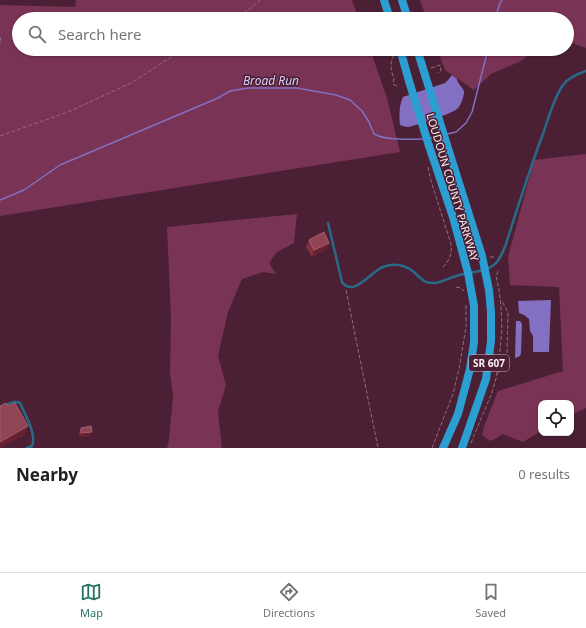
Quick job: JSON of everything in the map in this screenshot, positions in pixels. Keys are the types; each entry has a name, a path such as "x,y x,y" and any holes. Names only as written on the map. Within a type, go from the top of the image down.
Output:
{"main road":[{"path":"384,0 388,12"},
{"path":"402,0 406,12"},
{"name":"LOUDOUN COUNTY PARKWAY","path":"399,56 409,81 453,217 468,273 474,306 474,342 465,391 458,414 443,448"},
{"name":"LOUDOUN COUNTY PARKWAY","path":"420,56 427,72 447,144 478,243 489,290 491,341 488,367 481,394 462,448"}],"lane":[{"path":"328,223 342,282 346,286 350,287 358,285 378,269 394,265 408,268 425,282 432,283 455,276 485,270 492,266 497,263 501,257 536,152 557,96 563,84 578,74 586,71"},
{"path":"0,409 13,402 20,403 32,430 34,442 32,446 26,448"}],"path":[{"path":"244,12 260,0"},
{"path":"0,37 0,44"},
{"path":"0,136 68,112 131,83 173,56"},
{"path":"394,56 390,62 390,68 394,79 394,85 398,86"},
{"path":"427,72 440,65 441,71 438,73"},
{"path":"428,168 451,244 451,255 443,267"},
{"path":"346,286 378,448"},
{"path":"456,287 461,287 466,293"},
{"path":"497,374 501,371 507,355 508,313 500,299"},
{"path":"432,448 453,394 459,369 466,327 466,301"}],"shaded area":[{"path":"76,0 352,0 356,12 12,12 12,56 372,56 387,98 400,152 0,216 0,5 75,7"},
{"path":"420,0 586,0 586,48 574,44 574,12 424,12"},
{"path":"440,56 527,56 521,61 491,74 474,90 445,70"},
{"path":"452,75 457,79 464,91 463,99 458,108 454,111 413,126 408,127 400,125 399,118 403,97 445,83"},
{"path":"586,154 586,408 574,414 574,400 538,400 538,433 523,442 502,434 490,441 482,435 498,391 563,371 559,287 510,285 508,257 534,160"},
{"path":"297,214 294,243 277,252 269,263 276,274 263,272 242,279 228,312 218,356 226,385 218,412 222,448 167,448 173,396 170,373 171,319 167,227"},
{"path":"551,300 549,352 533,352 533,336 530,331 529,319 519,313 518,301"},
{"path":"516,321 520,321 522,324 521,353 520,356 515,358"}],"building":[{"path":"324,232 329,243 314,250 309,240"},
{"path":"6,403 8,406 15,403 28,426 0,442 0,406"},
{"path":"91,426 92,432 81,433 81,428"}],"waterway":[{"name":"Broad Run","path":"497,12 502,0"},
{"name":"Broad Run","path":"447,134 456,132 466,123 472,112 486,56"},
{"name":"Broad Run","path":"0,200 24,190 60,165 218,98 230,91 248,88 297,88 336,95 350,100 362,111 374,134 391,139 423,139"},
{"name":"Broad Run","path":"429,138 441,136"}]}
